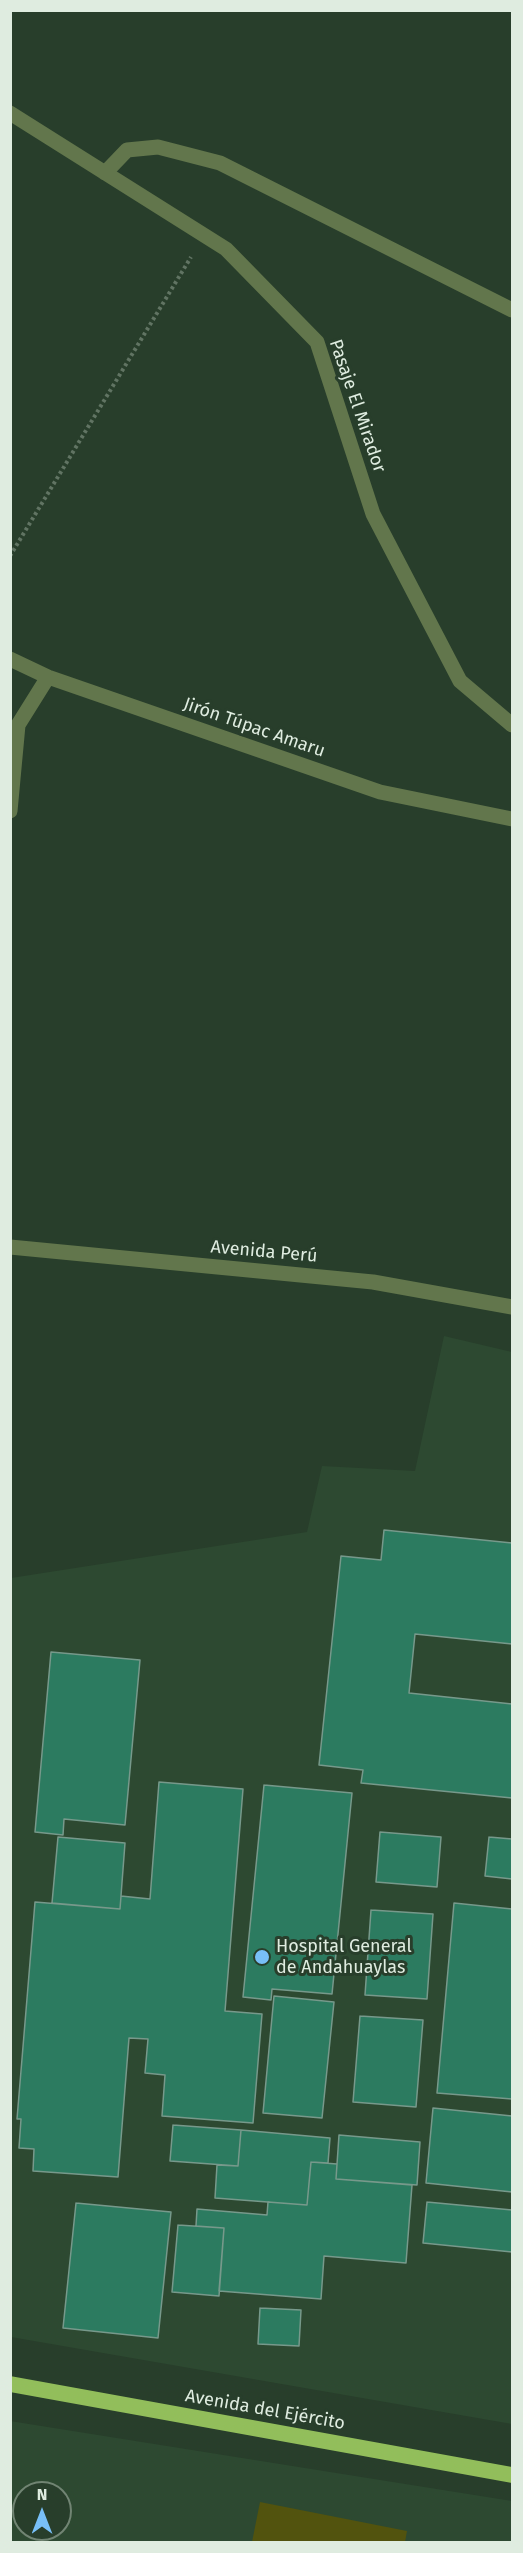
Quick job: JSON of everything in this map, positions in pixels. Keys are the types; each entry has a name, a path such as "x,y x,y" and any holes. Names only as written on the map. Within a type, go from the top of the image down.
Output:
{"highway":[{"name":"Avenida del Ejército","path":"10,2384 513,2475"}],"street":[{"name":"Pasaje El Mirador","path":"10,113 226,249 317,342 373,514 460,681 513,725"},
{"path":"105,173 127,150 158,147 220,164 513,310"},
{"name":"Jirón Túpac Amaru","path":"10,659 48,676 380,792 513,819"},
{"path":"10,811 14,725 48,676"},
{"name":"Avenida Perú","path":"10,1247 373,1282 513,1307"}],"path":[{"path":"10,556 204,236"}],"shaded area":[{"name":"Hospital General de Andahuaylas","path":"444,1336 512,1352 512,2424 11,2337 11,1578 307,1532 322,1466 415,1471"},
{"path":"10,2421 512,2501 512,2542 11,2542"},
{"path":"260,2502 407,2531 405,2542 252,2542"}],"building":[{"path":"384,1530 512,1543 512,1644 415,1634 409,1693 512,1704 512,1798 361,1783 363,1770 319,1765 341,1556 381,1560"},
{"path":"51,1652 140,1660 125,1825 64,1819 63,1835 35,1832"},
{"path":"159,1782 243,1789 225,2011 262,2014 253,2123 162,2116 165,2075 145,2073 148,2039 129,2038 118,2177 33,2171 34,2149 19,2148 21,2119 17,2119 35,1902 120,1909 121,1896 150,1899"},
{"path":"264,1785 352,1793 332,1994 272,1989 271,2000 243,1997"},
{"path":"380,1832 441,1837 437,1887 376,1882"},
{"path":"58,1837 125,1843 120,1909 52,1903"},
{"path":"489,1837 512,1839 512,1879 485,1876"},
{"path":"454,1903 512,1909 512,2099 437,2093"},
{"path":"371,1910 433,1914 427,1999 365,1995"},
{"path":"274,1996 334,2002 322,2118 263,2113"},
{"path":"360,2016 423,2020 416,2107 353,2102"},
{"path":"433,2108 512,2116 512,2192 426,2183"},
{"path":"173,2125 241,2130 238,2166 170,2161"},
{"path":"241,2130 330,2138 328,2163 311,2162 307,2205 215,2198 217,2165 238,2166"},
{"path":"339,2135 420,2142 417,2185 336,2179"},
{"path":"311,2162 337,2164 336,2179 412,2185 406,2263 324,2256 321,2299 219,2291 224,2228 196,2226 197,2209 267,2215 268,2202 307,2205"},
{"path":"427,2202 512,2210 512,2252 423,2243"},
{"path":"76,2203 171,2212 158,2338 63,2328"},
{"path":"178,2225 224,2228 219,2296 172,2292"},
{"path":"260,2308 301,2310 299,2346 258,2344"}],"place":[{"name":"Hospital General de Andahuaylas","path":"262,1957"}]}
